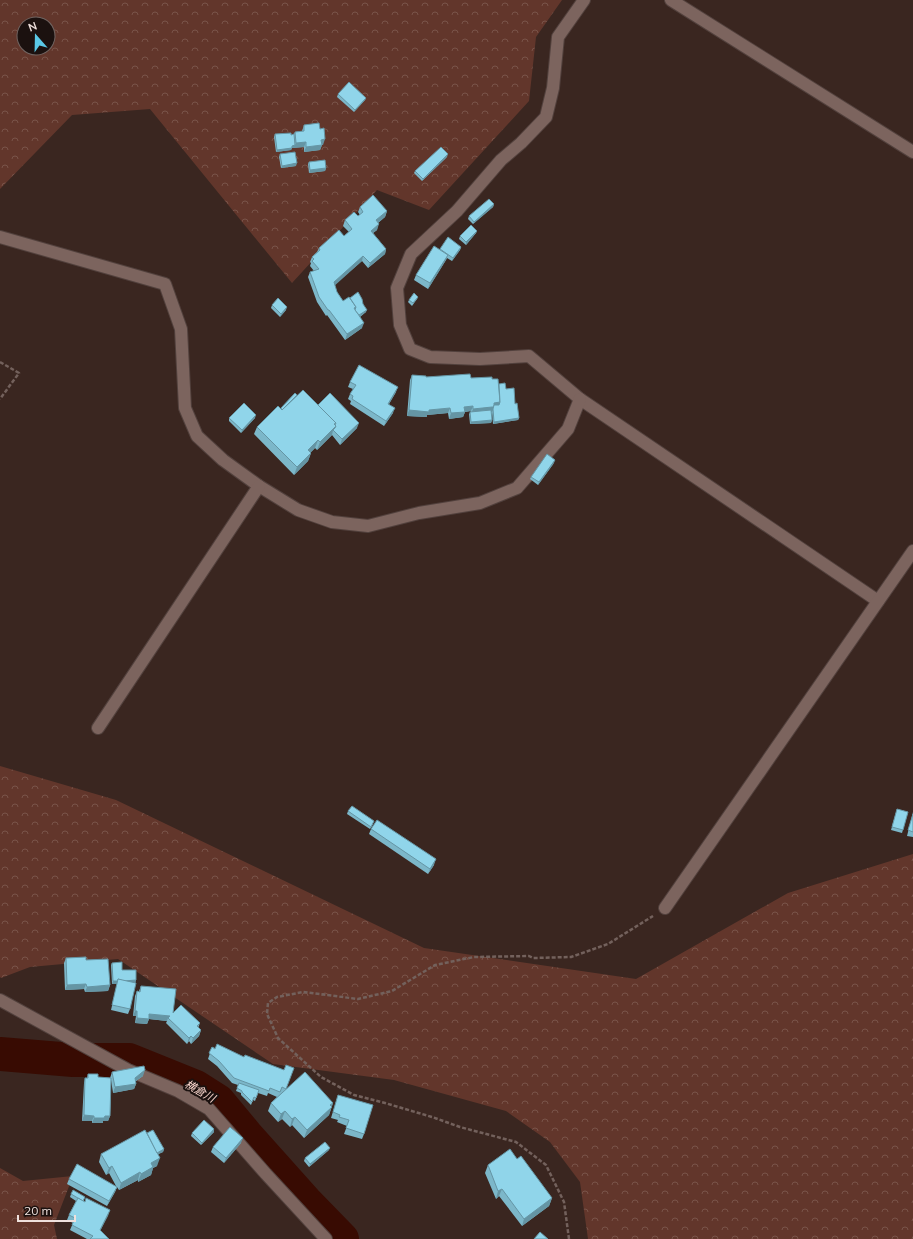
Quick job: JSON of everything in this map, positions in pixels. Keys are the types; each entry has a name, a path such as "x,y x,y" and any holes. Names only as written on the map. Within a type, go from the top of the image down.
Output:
{"street":[{"path":"584,0 558,37 553,88 546,117 521,143 501,160 457,211 411,254 397,288 400,325 410,349 430,357 480,359 529,356 580,399 878,601"},
{"path":"671,0 913,152"},
{"path":"0,237 165,284 181,330 185,408 197,436 223,460 259,486 298,510 332,522 368,526 419,513 480,502 517,488 568,429 580,399"},
{"path":"98,728 259,486"},
{"path":"665,908 913,550"},
{"path":"0,1000 128,1070 178,1091 209,1109 326,1239"}],"path":[{"path":"0,362 19,373 0,399"},
{"path":"569,1239 564,1202 546,1165 516,1142 354,1095 320,1077 278,1038 267,1014 268,1003 277,997 303,992 358,999 392,991 435,965 474,957 571,957 608,944 665,908"}],"green space":[{"path":"0,0 562,0 536,37 529,101 429,210 377,190 292,283 150,109 72,115 0,189"},
{"path":"0,766 116,800 424,948 636,979 788,893 913,854 913,1239 588,1239 580,1182 550,1142 506,1111 394,1080 273,1064 118,959 30,967 1,978"},
{"path":"0,1168 23,1181 73,1176 54,1225 57,1239 0,1239"}],"building":[{"path":"349,82 366,98 355,110 338,94"},
{"path":"319,123 320,129 324,128 325,139 321,140 322,145 306,147 306,142 296,143 295,132 304,131 304,125"},
{"path":"291,133 291,135 294,134 295,145 292,146 292,148 277,150 275,134"},
{"path":"441,147 448,154 423,179 415,171"},
{"path":"295,152 297,163 282,166 280,154"},
{"path":"325,160 326,168 310,170 309,162"},
{"path":"373,195 387,211 376,220 379,224 371,231 386,249 370,263 363,256 334,282 337,292 343,301 349,297 364,323 347,334 319,297 310,272 319,269 312,261 314,259 312,257 320,250 319,248 339,230 344,236 352,229 345,220 354,212 358,216 363,212 360,207"},
{"path":"489,199 494,204 474,222 469,216"},
{"path":"471,225 477,231 466,242 460,236"},
{"path":"448,237 461,247 453,258 440,249"},
{"path":"434,246 448,255 430,283 416,275"},
{"path":"358,292 367,310 359,315 350,298"},
{"path":"414,293 418,297 413,303 409,300"},
{"path":"278,298 287,307 281,314 272,305"},
{"path":"359,365 398,387 388,404 395,408 386,421 352,399 353,396 350,394 356,385 350,382"},
{"path":"470,374 471,378 492,377 492,379 498,379 500,402 494,403 494,407 473,409 473,406 464,407 465,412 451,413 450,408 429,410 429,412 409,410 412,375 426,377"},
{"path":"505,383 506,389 514,388 515,404 517,403 519,418 494,422 494,405 499,405 500,402 499,384"},
{"path":"303,390 336,423 334,424 336,426 320,442 318,440 308,450 311,453 297,467 257,427 278,406 282,410"},
{"path":"295,393 297,395 282,410 281,408"},
{"path":"330,393 359,423 342,439 333,430 336,423 318,405"},
{"path":"244,403 256,415 242,430 229,418"},
{"path":"491,410 492,420 471,422 470,412"},
{"path":"547,454 555,460 539,482 531,477"},
{"path":"352,806 374,821 371,827 348,811"},
{"path":"897,809 908,812 903,830 892,827"},
{"path":"913,814 913,832 908,830"},
{"path":"377,820 436,859 430,869 371,829"},
{"path":"86,957 86,960 108,959 110,985 87,987 86,984 67,985 66,958"},
{"path":"122,962 122,970 136,970 136,980 124,981 118,979 118,981 113,981 112,963"},
{"path":"118,979 136,983 130,1009 112,1005"},
{"path":"141,986 176,989 173,1013 181,1005 200,1023 197,1026 201,1030 193,1038 191,1036 189,1038 168,1018 170,1016 149,1014 149,1019 137,1018 137,1011 135,1011 137,991 140,992"},
{"path":"217,1044 244,1057 245,1055 284,1070 286,1065 294,1068 286,1089 282,1087 280,1092 270,1088 269,1091 234,1078 219,1061 209,1053 212,1047 215,1049"},
{"path":"144,1066 145,1070 135,1078 136,1084 115,1087 112,1072"},
{"path":"305,1072 333,1103 330,1105 332,1107 307,1130 295,1117 292,1119 285,1111 281,1114 271,1103"},
{"path":"88,1074 98,1074 98,1077 111,1078 110,1116 105,1116 104,1118 94,1118 94,1116 84,1115 85,1078 88,1078"},
{"path":"239,1083 259,1090 256,1098 254,1097 252,1102 242,1091 237,1088"},
{"path":"338,1095 373,1105 364,1134 346,1128 349,1120 339,1117 340,1115 333,1112"},
{"path":"204,1120 214,1129 202,1143 192,1133"},
{"path":"230,1127 243,1138 226,1158 213,1147"},
{"path":"145,1130 160,1158 151,1163 153,1167 141,1174 140,1172 121,1183 112,1166 109,1168 101,1154"},
{"path":"153,1130 164,1149 157,1153 147,1133"},
{"path":"325,1142 330,1148 310,1164 305,1158"},
{"path":"510,1149 517,1159 521,1156 552,1198 524,1219 502,1189 498,1191 488,1165"},
{"path":"77,1164 117,1187 109,1201 69,1179"},
{"path":"73,1190 85,1197 83,1201 71,1194"},
{"path":"78,1198 85,1202 86,1198 110,1210 100,1230 109,1239 90,1239 93,1236 72,1225 75,1218 69,1215"},
{"path":"540,1232 548,1239 534,1239"}],"waterway":[{"name":"横倉川","path":"0,1054 73,1060 129,1060 196,1087 218,1101 306,1202 342,1239"}]}
